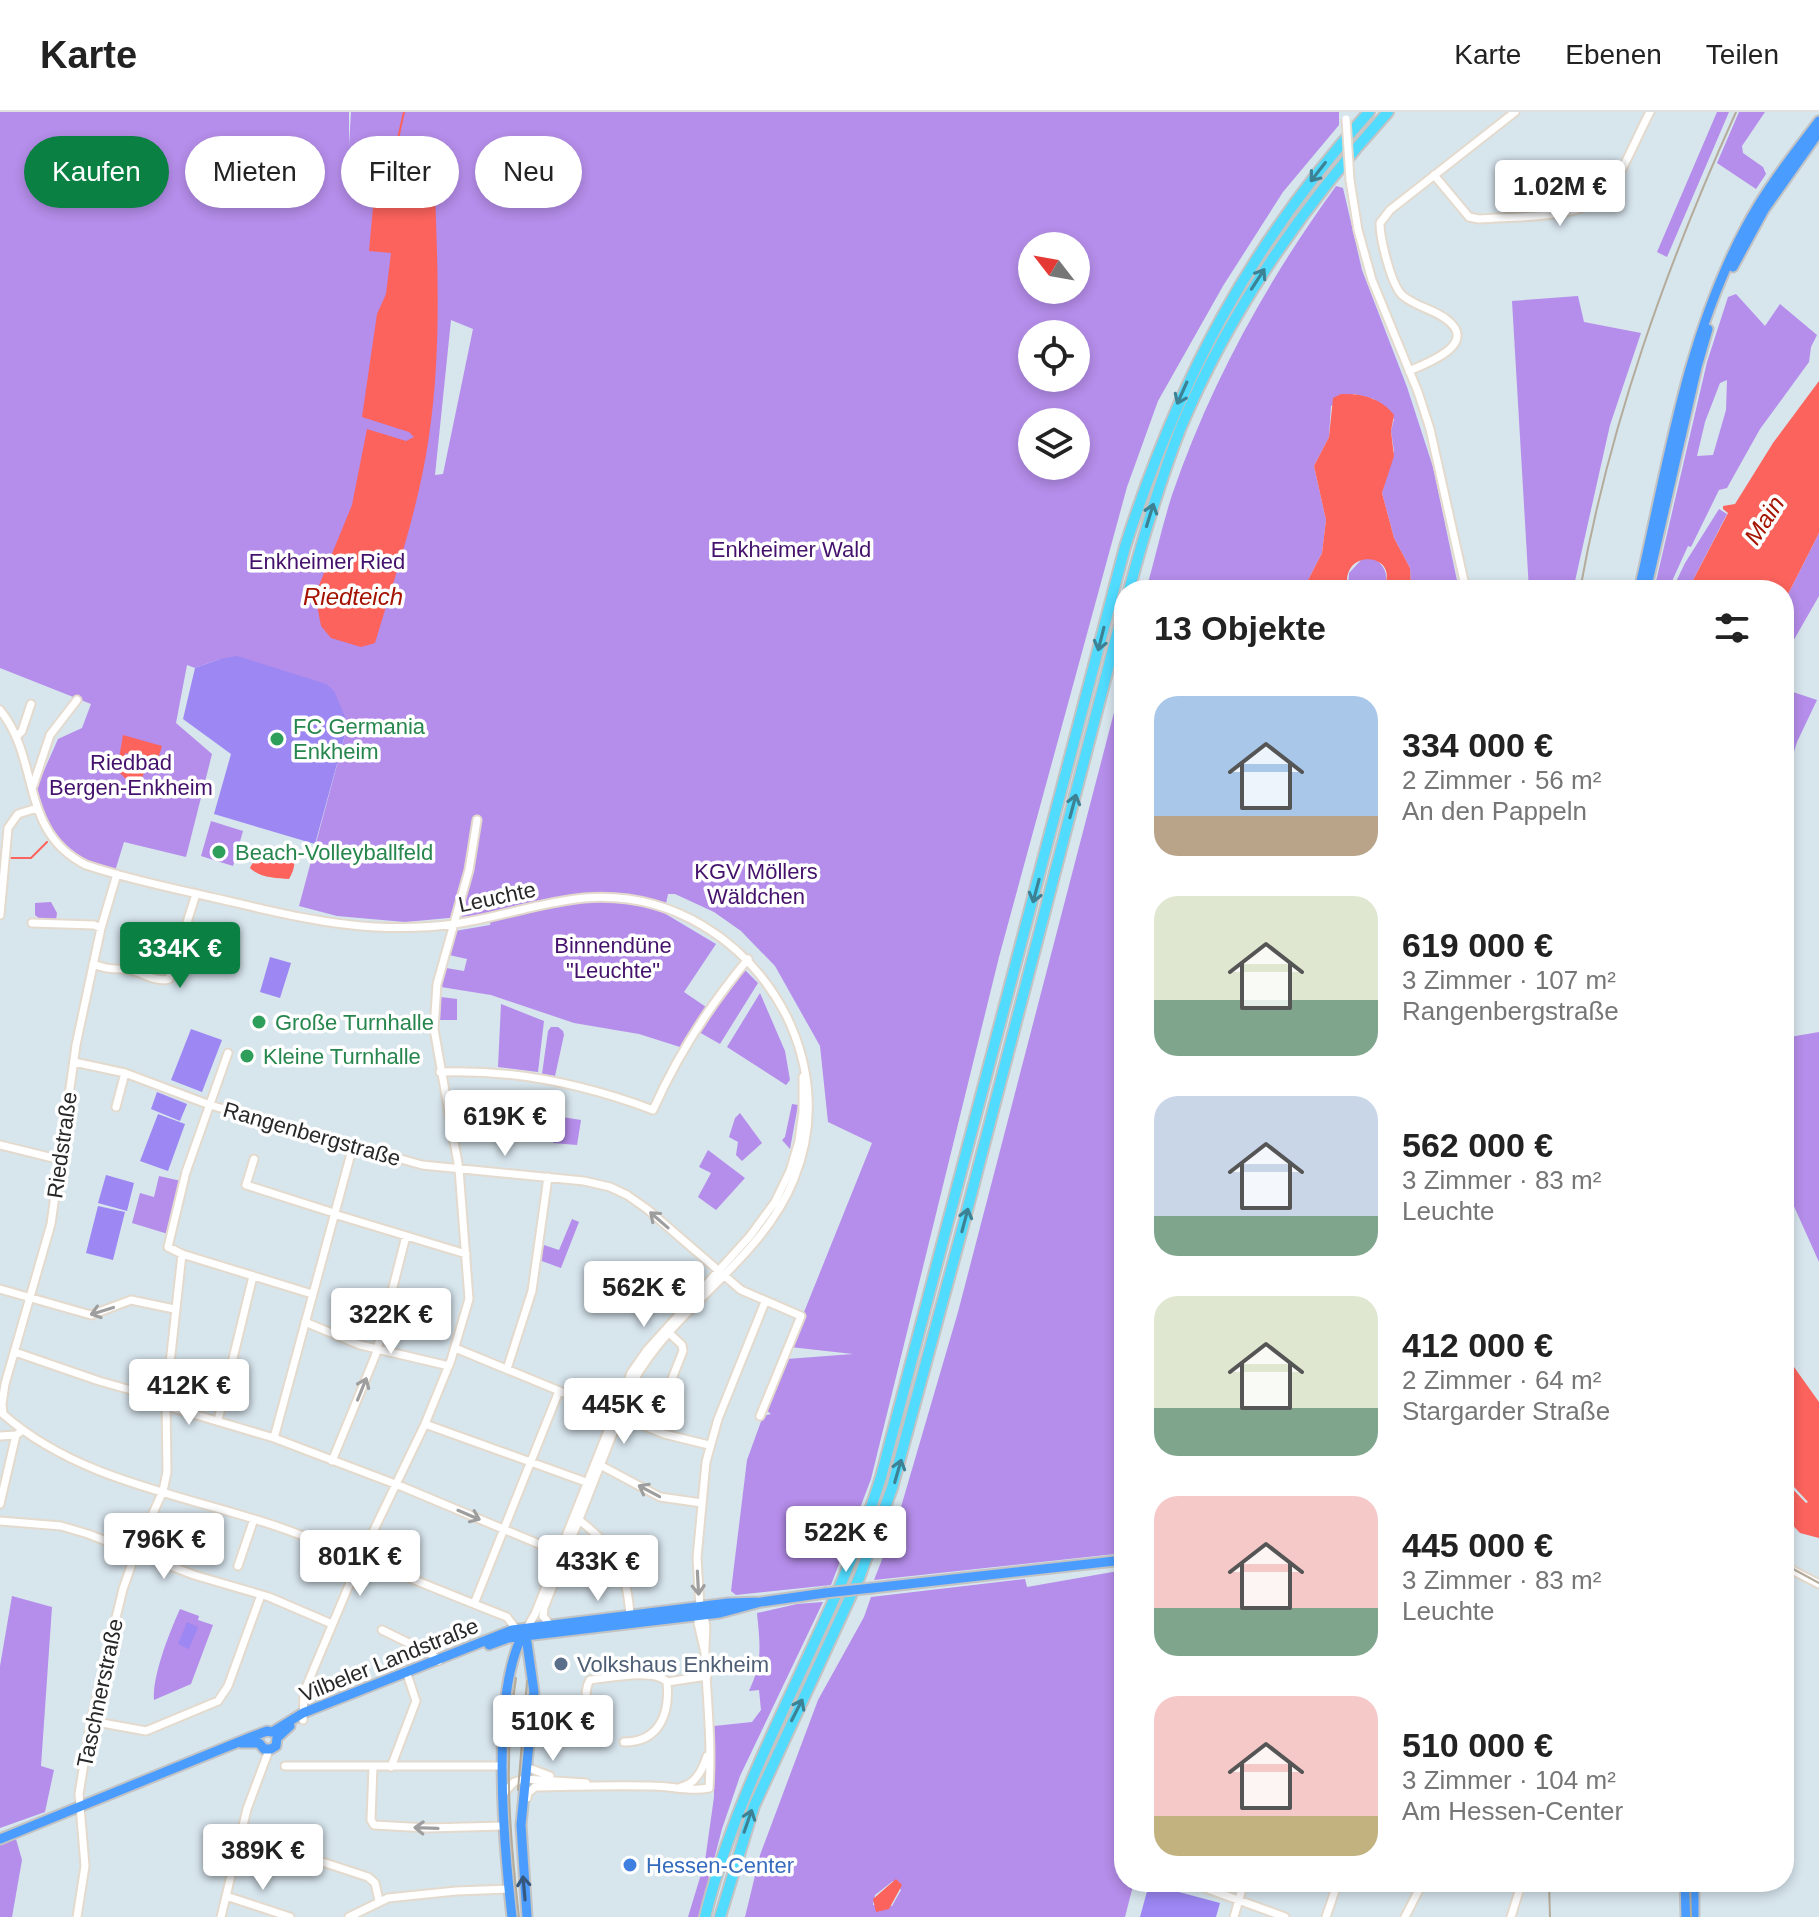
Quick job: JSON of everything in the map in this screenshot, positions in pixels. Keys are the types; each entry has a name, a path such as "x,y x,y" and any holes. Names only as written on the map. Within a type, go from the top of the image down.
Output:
{"highway":[{"path":"1116,580 1155,458 1191,373 1240,283 1294,202 1369,112"},
{"path":"1132,580 1172,451 1225,336 1252,289 1303,214 1328,180 1388,112"},
{"path":"705,1917 724,1847 743,1797 858,1546 871,1509 891,1443 1114,589"},
{"path":"720,1917 754,1806 859,1578 892,1488 972,1195 1114,646"}],"main road":[{"path":"1641,580 1697,345 1717,288 1777,177 1819,121"},
{"path":"1648,580 1704,343 1723,288 1750,226 1819,132"},
{"name":"Vilbeler Landstraße","path":"0,1839 239,1742 260,1739 265,1732 275,1735 303,1717 439,1661 550,1625 630,1616 701,1618 761,1602 825,1593 1114,1561"},
{"name":"Vilbeler Landstraße","path":"439,1661 522,1632 701,1618 761,1602"},
{"path":"512,1917 504,1826 503,1766 507,1695 522,1632"},
{"path":"522,1632 534,1692 524,1779 521,1844 527,1917"},
{"path":"496,1642 507,1644 515,1652"},
{"name":"Vilbeler Landstraße","path":"269,1750 276,1746 275,1735"},
{"path":"260,1739 269,1750"},
{"path":"1685,1892 1686,1917"},
{"path":"1694,1892 1694,1917"}],"street":[{"path":"1409,371 1445,355 1454,345 1455,331 1447,319 1399,291 1380,223 1385,214 1515,112"},
{"path":"1434,175 1469,217 1479,219 1578,210 1594,203 1611,187 1650,112"},
{"path":"1346,115 1350,180 1358,230 1374,286 1430,429 1464,580"},
{"path":"31,790 50,735 77,700"},
{"path":"16,737 22,731 31,704"},
{"name":"Leuchte","path":"0,710 16,737 45,830 63,852 86,865 196,894 360,926 453,925 570,900 628,899 665,908 695,920 716,933 748,959 773,992 796,1039 804,1071 798,1160 772,1207 720,1273 634,1367 558,1552 544,1599 543,1613 550,1625"},
{"path":"0,915 8,828 18,814 37,808"},
{"path":"303,1717 303,1696 360,1559 425,1424 449,1366 469,1299 459,1169 434,1029 435,990 469,870 477,820"},
{"name":"Riedstraße","path":"2,1414 3,1383 15,1352 48,1234 74,1062 101,928 117,874"},
{"path":"93,964 112,971 126,969 165,981 171,978 196,894"},
{"path":"32,923 94,925 101,928"},
{"path":"136,940 156,946 147,976"},
{"path":"440,1072 475,1071 549,1079 603,1092 653,1110 681,1051 748,959"},
{"path":"228,1053 186,1172 170,1249 312,1294"},
{"name":"Rangenbergstraße","path":"74,1062 125,1073 210,1105 422,1165 598,1184 627,1195 741,1290 801,1316 760,1416"},
{"path":"116,1107 125,1073"},
{"path":"0,1145 61,1160"},
{"path":"274,1438 353,1146"},
{"path":"254,1159 246,1185 466,1254"},
{"path":"507,1369 532,1291 548,1177"},
{"path":"332,1461 377,1348 406,1236"},
{"name":"Taschnerstraße","path":"77,1917 85,1866 79,1794 91,1721 123,1589 135,1552 163,1491 167,1472 166,1403 182,1254"},
{"path":"218,1420 253,1276"},
{"path":"0,1289 94,1316 133,1300 174,1309"},
{"path":"521,1844 526,1802 530,1790 535,1787 594,1784 709,1788 711,1746 697,1558 702,1503 709,1445 765,1302"},
{"path":"305,1322 339,1338 449,1366"},
{"path":"652,1429 683,1351 682,1345 667,1332"},
{"path":"455,1348 652,1429 709,1445"},
{"path":"15,1352 274,1438 558,1552"},
{"path":"474,1604 559,1391"},
{"path":"2,1414 20,1433 96,1470 254,1519 360,1559 507,1617 522,1632"},
{"name":"Leuchte","path":"522,1632 544,1599 579,1520 616,1414"},
{"path":"425,1424 586,1482"},
{"path":"0,1436 20,1433"},
{"path":"0,1504 20,1433"},
{"path":"600,1465 660,1497 702,1503"},
{"path":"238,1566 254,1519"},
{"path":"579,1520 615,1554 627,1584 630,1616"},
{"path":"0,1521 61,1526 132,1549 231,1588 261,1595 332,1624"},
{"path":"1794,1571 1819,1584"},
{"path":"91,1721 146,1731 218,1701 228,1686 261,1595"},
{"path":"382,1630 439,1661"},
{"path":"391,1767 416,1701 407,1674"},
{"path":"586,1720 586,1686 590,1680 653,1674 663,1678 667,1682 668,1705 660,1726 644,1738 624,1742"},
{"path":"667,1682 707,1676"},
{"path":"685,1786 702,1769 711,1746"},
{"path":"221,1917 247,1809 269,1750"},
{"path":"285,1766 503,1766"},
{"path":"373,1766 371,1820 374,1825 427,1828 504,1826"},
{"path":"526,1767 564,1779 594,1784"},
{"path":"503,1794 514,1782 524,1779 564,1779"},
{"path":"240,1835 368,1877 375,1883 379,1901"},
{"path":"349,1917 379,1901 456,1891 509,1889"},
{"path":"1216,1892 1285,1917"},
{"path":"1234,1917 1241,1892"},
{"path":"1326,1917 1335,1892"},
{"path":"1405,1917 1418,1892"},
{"path":"1511,1917 1519,1892"},
{"path":"226,1896 290,1917"}],"green space":[{"path":"0,112 349,112 349,136 341,136 341,208 459,208 459,136 350,136 351,112 1339,112 1339,125 1283,192 1223,286 1158,401 1127,487 999,957 871,1479 831,1585 736,1595 731,1591 747,1460 763,1416 771,1414 766,1410 787,1359 853,1354 790,1347 872,1143 828,1122 820,1046 775,966 741,931 714,912 675,894 668,894 664,913 716,944 684,992 706,1007 680,1047 639,1034 574,1023 491,995 441,987 446,968 464,971 467,959 449,955 455,931 490,925 492,914 405,922 337,916 299,906 348,724 220,659 195,668 187,665 176,723 212,754 186,857 124,842 115,871 87,861 57,840 39,807 35,791 58,739 82,728 91,704 0,668","holes":["451,320 473,329 443,474 435,475"]},
{"path":"1717,112 1729,112 1667,257 1657,252"},
{"path":"1739,112 1765,112 1742,146 1743,153 1763,167 1766,174 1756,189 1717,163"},
{"path":"1336,186 1343,188 1362,270 1407,387 1433,467 1457,580 1411,580 1410,568 1394,538 1382,493 1394,451 1391,431 1394,419 1374,399 1354,394 1331,406 1329,437 1314,466 1326,520 1322,553 1308,580 1149,580 1172,495 1204,413 1242,334"},
{"path":"1736,294 1765,326 1780,304 1817,335 1809,362 1760,429 1727,488 1719,490 1673,580 1656,580 1707,362 1728,297","holes":["1727,380 1726,410 1713,455 1697,456 1705,422 1720,383"]},
{"path":"1578,296 1584,322 1641,333 1610,425 1575,580 1528,580 1512,301"},
{"path":"1719,509 1727,514 1693,580 1677,580"},
{"path":"1819,533 1819,596 1794,640 1794,582"},
{"path":"1363,558 1374,558 1384,569 1386,580 1349,580 1349,573"},
{"path":"1794,692 1817,700 1794,752"},
{"path":"1114,712 1114,1554 874,1580 896,1524 958,1312"},
{"name":"Riedbad Bergen-Enkheim","path":"211,821 243,831 233,866 201,856"},
{"path":"51,902 57,913 56,920 40,919 35,915 35,903"},
{"path":"745,970 758,983 720,1044 699,1032"},
{"path":"760,993 785,1051 790,1080 786,1085 727,1047"},
{"path":"441,997 457,999 457,1020 440,1020"},
{"path":"501,1004 544,1021 538,1072 498,1067"},
{"path":"551,1027 558,1027 564,1035 555,1076 542,1074"},
{"path":"1819,1032 1819,1262 1794,1206 1794,1036"},
{"path":"792,1104 798,1105 790,1149 782,1140"},
{"path":"454,1110 499,1110 498,1129 535,1129 533,1141 459,1135"},
{"path":"541,1113 553,1114 549,1142 537,1141"},
{"path":"740,1113 762,1143 742,1161 736,1155 738,1142 729,1137 735,1118"},
{"path":"556,1116 581,1120 577,1145 553,1143"},
{"path":"708,1150 745,1178 716,1210 698,1197 711,1173 699,1167"},
{"path":"159,1176 181,1181 168,1234 132,1223 140,1193 154,1197"},
{"path":"572,1219 579,1222 561,1268 539,1260 544,1245 559,1250"},
{"path":"1114,1572 1114,1892 1131,1892 1125,1917 745,1917 760,1855 818,1700 864,1617 871,1597 1025,1579 1027,1587","holes":["893,1881 901,1890 892,1906 873,1905 875,1895"]},
{"path":"12,1596 52,1607 41,1766 54,1770 45,1812 0,1828 0,1666"},
{"path":"823,1602 740,1776 722,1829 699,1917 688,1917 705,1861 714,1797 714,1726 752,1722 761,1710 759,1690 749,1691 758,1662 757,1613"},
{"path":"180,1609 213,1625 191,1684 154,1700 159,1666"},
{"path":"16,1839 22,1860 12,1917 0,1917 0,1845"}],"shaded area":[{"name":"FC Germania Enkheim","path":"237,656 326,684 334,691 348,724 315,844 214,814 231,754 183,719 195,668"},
{"path":"270,957 291,963 280,998 260,992"},
{"path":"191,1029 222,1040 202,1092 171,1080"},
{"path":"157,1092 187,1104 180,1121 151,1109"},
{"path":"158,1114 185,1124 168,1171 140,1161"},
{"path":"106,1175 134,1183 127,1211 98,1203"},
{"path":"98,1206 125,1212 113,1260 86,1253"},
{"path":"187,1622 198,1627 189,1649 178,1644"},
{"path":"1147,1892 1179,1892 1220,1903 1216,1917 1140,1917"}],"water":[{"name":"Riedteich","path":"373,208 436,208 438,314 429,436 413,515 375,643 361,647 331,638 321,626 315,595 352,505 367,429 406,441 414,437 409,432 362,417 377,314 386,294 391,253 369,251"},
{"name":"Main","path":"1819,381 1819,533 1794,582 1693,580 1728,513 1723,506 1735,504 1773,443"},
{"path":"1341,394 1356,394 1383,404 1394,415 1391,431 1394,456 1382,493 1394,538 1410,568 1411,580 1386,580 1385,568 1370,559 1360,560 1352,566 1348,580 1308,580 1322,553 1326,520 1314,466 1329,437 1333,398"},
{"path":"123,735 162,746 157,762 125,753 125,761 146,766 141,782 132,785 117,770"},
{"path":"282,851 291,852 294,859 289,879 263,876 250,868 259,858"},
{"path":"1794,1367 1819,1402 1819,1538 1800,1533 1794,1527 1794,1490 1808,1502 1794,1487"},
{"path":"896,1879 902,1885 889,1909 876,1912 873,1899"}],"waterway":[{"path":"399,136 404,112"},
{"path":"10,858 31,858 47,842"}],"tram line":[{"path":"1794,1569 1819,1583"},
{"path":"516,1678 509,1768 519,1917"},
{"path":"518,1790 527,1681"},
{"path":"1690,1892 1691,1917"}],"railway":[{"path":"1582,580 1607,467 1643,346 1686,229 1736,112"},
{"path":"1549,1892 1550,1917"}],"place":[{"name":"FC Germania Enkheim","path":"277,739"},
{"name":"Beach-Volleyballfeld","path":"219,852"},
{"name":"Große Turnhalle","path":"259,1022"},
{"name":"Kleine Turnhalle","path":"247,1056"},
{"name":"Volkshaus Enkheim","path":"561,1664"},
{"name":"Hessen-Center","path":"630,1865"}],"park label":[{"name":"Enkheimer Wald","path":"791,549"},
{"name":"Enkheimer Ried","path":"327,561"},
{"name":"KGV Möllers Wäldchen","path":"756,884"},
{"name":"Binnendüne \"Leuchte\"","path":"613,958"}]}
